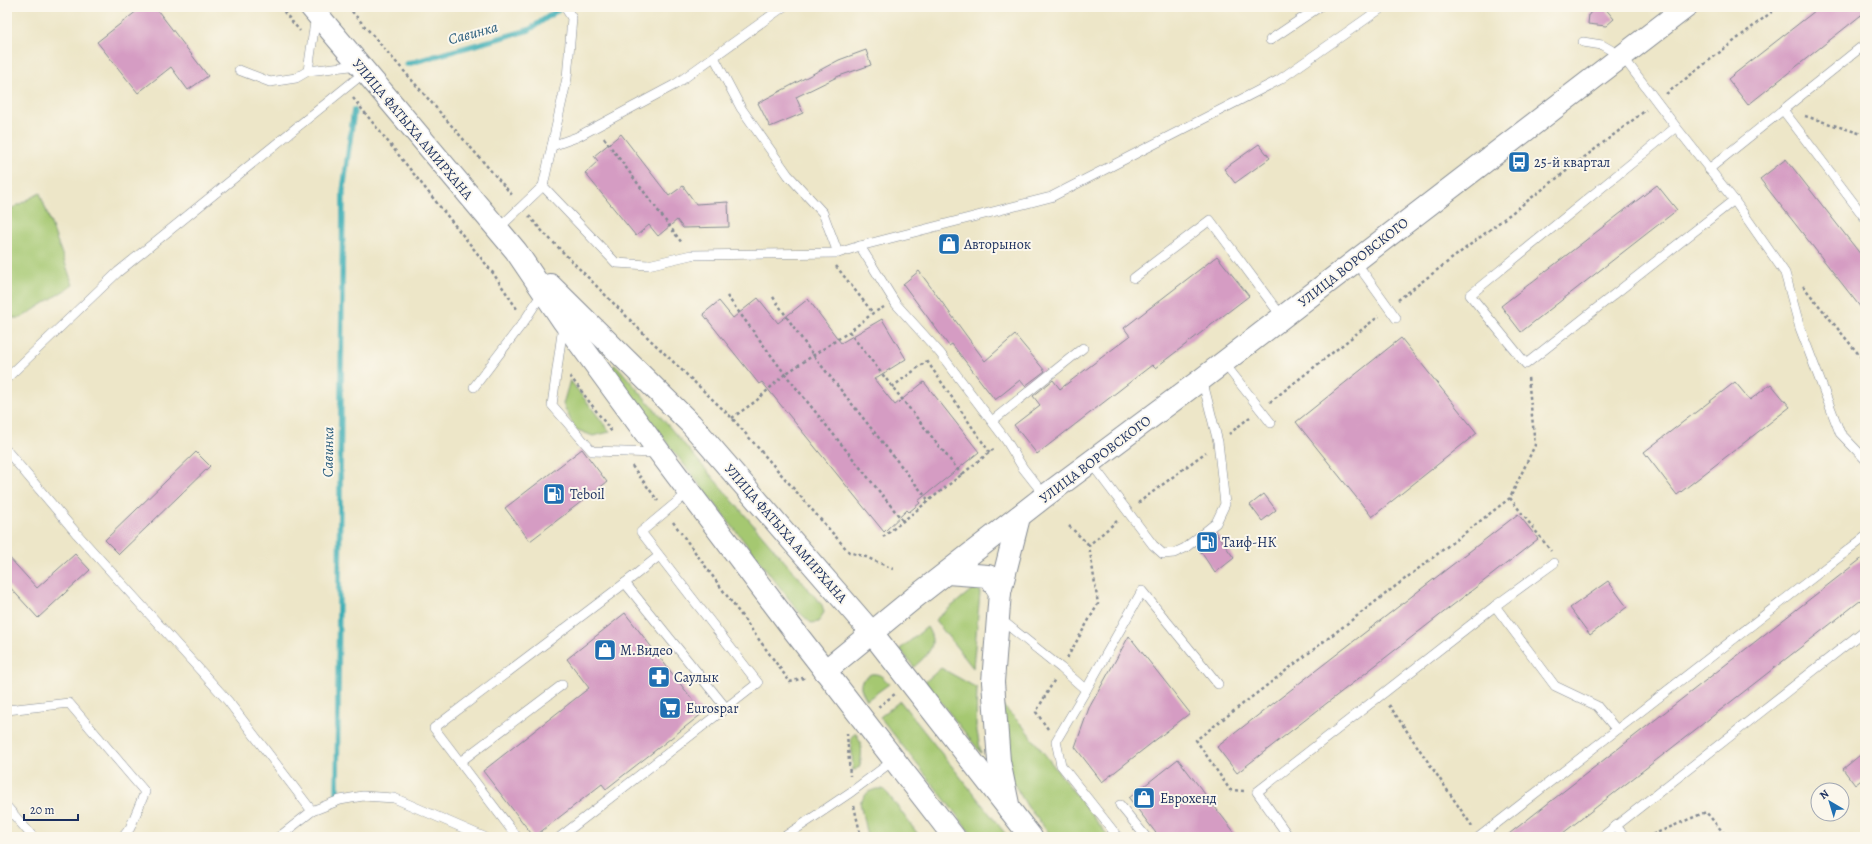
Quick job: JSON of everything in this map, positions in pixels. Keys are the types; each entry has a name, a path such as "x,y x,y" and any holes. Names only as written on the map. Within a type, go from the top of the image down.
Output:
{"main road":[{"name":"УЛИЦА ВОРОВСКОГО","path":"825,671 1045,496 1224,363 1354,261 1623,57 1679,9"},
{"name":"УЛИЦА ФАТЫХА АМИРХАНА","path":"314,10 516,251 564,322 660,453 825,671 954,837"},
{"name":"УЛИЦА ФАТЫХА АМИРХАНА","path":"516,251 691,424 872,633 1031,837"},
{"path":"1009,809 999,761 993,682 1000,592 1019,517"},
{"path":"947,573 988,576 1000,592"}],"lane":[{"path":"498,229 544,186 567,78 572,18 566,7"},
{"path":"552,146 577,137 676,84 783,7"},
{"path":"1270,40 1319,7"},
{"path":"544,186 616,263 648,265 691,255 838,253 1051,197 1279,80 1383,7"},
{"path":"308,71 314,10"},
{"path":"1583,42 1602,45 1623,57 1734,200 1785,273 1800,328 1840,434 1865,459"},
{"path":"1709,169 1865,44"},
{"path":"714,57 741,108 788,175 823,213 838,253"},
{"path":"239,70 270,82 296,78 308,71 362,69"},
{"path":"7,378 118,272 345,88 362,69"},
{"path":"1783,110 1865,218"},
{"path":"1676,127 1470,295 1526,364 1734,200"},
{"path":"1134,278 1210,220 1282,317"},
{"path":"860,246 896,304 940,353 1006,440 1023,468 1045,496"},
{"path":"1354,261 1396,318"},
{"path":"474,387 525,320 543,292"},
{"path":"564,322 552,405 592,451 660,453"},
{"path":"992,421 1083,348"},
{"path":"1224,363 1271,423"},
{"path":"1091,463 1153,545 1163,554 1174,553 1185,548 1216,523 1225,504 1218,442 1202,379"},
{"path":"7,451 77,534 228,701 312,811"},
{"path":"560,837 758,683 641,532 690,492"},
{"path":"1480,837 1616,729 1865,537"},
{"path":"517,837 434,728 659,556"},
{"path":"1289,837 1257,792 1495,606 1554,563"},
{"path":"625,583 726,708"},
{"path":"1118,837 1061,765 1056,740 1142,591 1218,684"},
{"path":"1495,606 1555,686 1597,706 1616,729"},
{"path":"998,617 1062,668 1086,690"},
{"path":"1602,837 1865,630"},
{"path":"460,762 562,685"},
{"path":"7,710 69,703 145,792 130,828 123,837"},
{"path":"784,837 851,792 894,759"},
{"path":"279,837 312,811 340,800 363,796 394,798 484,837"},
{"path":"1120,805 1146,837"},
{"path":"7,807 33,837"},
{"path":"1616,826 1625,837"}],"path":[{"path":"280,7 301,32"},
{"path":"348,7 543,232 641,331 732,418 849,552 866,557 893,569"},
{"path":"1089,545 1128,512 1388,308 1657,102 1778,7"},
{"path":"345,88 493,273 525,320"},
{"path":"1783,110 1865,135"},
{"path":"596,126 691,255"},
{"path":"827,254 873,313"},
{"path":"727,296 785,374 903,521"},
{"path":"773,297 813,355 929,501"},
{"path":"732,418 756,401 785,374 849,332 873,313 884,307 896,304"},
{"path":"884,307 889,313"},
{"path":"849,332 962,475"},
{"path":"892,387 940,353"},
{"path":"922,355 990,453"},
{"path":"1257,792 1230,790 1196,740 1510,498 1535,445 1526,364"},
{"path":"567,373 612,432"},
{"path":"882,537 1006,440"},
{"path":"630,463 659,503"},
{"path":"1510,498 1551,551 1554,563"},
{"path":"670,518 790,682 803,678 808,684"},
{"path":"1056,740 1036,712 1098,604 1089,545 1069,526"},
{"path":"875,710 895,694"},
{"path":"1382,694 1480,837"},
{"path":"842,726 847,733"},
{"path":"1647,837 1706,812 1727,837"}],"green space":[{"path":"40,193 73,285 21,318 7,318 7,211"},
{"path":"614,365 618,367 822,605 824,612 819,622 811,623 800,613 611,371"},
{"path":"570,380 610,432 593,436 575,429 563,404"},
{"path":"981,582 973,668 935,620"},
{"path":"927,627 932,639 932,645 924,658 914,667 900,649"},
{"path":"941,668 977,688 976,726 981,753 925,682"},
{"path":"871,674 881,676 889,684 867,700 861,689 861,683"},
{"path":"900,701 1008,837 974,837 880,717"},
{"path":"1002,705 1022,725 1109,837 1052,837 1027,806 1011,779"},
{"path":"856,733 861,745 861,757 860,766 853,770 851,737"},
{"path":"876,789 883,789 888,794 920,837 867,837 860,802 868,792"}],"building":[{"path":"142,7 155,7 208,76 188,90 171,67 138,93 97,42"},
{"path":"1598,7 1604,7 1614,19 1606,26 1588,24 1589,14"},
{"path":"1820,7 1865,7 1865,12 1748,105 1728,79"},
{"path":"866,50 871,65 839,76 796,97 803,113 770,127 758,103 839,60"},
{"path":"621,134 669,196 683,186 696,204 728,202 729,227 683,228 677,220 658,236 649,225 636,236 585,173 598,161 594,156"},
{"path":"1259,144 1270,158 1235,183 1224,169"},
{"path":"1786,159 1865,260 1865,313 1760,179"},
{"path":"1657,185 1677,210 1521,332 1501,306"},
{"path":"1217,256 1249,296 1155,368 1152,365 1037,454 1014,425 1040,405 1033,396 1053,380 1060,389 1130,336 1124,328"},
{"path":"919,271 985,361 1015,335 1045,371 1025,386 1020,380 995,400 952,344 949,346 903,284"},
{"path":"758,298 778,323 808,299 841,343 882,319 906,359 874,379 895,405 924,382 979,452 918,501 920,503 909,512 907,510 884,532 762,382 759,384 703,314 719,301 733,318"},
{"path":"1401,338 1477,433 1372,517 1296,422"},
{"path":"1735,382 1750,400 1771,384 1790,407 1677,495 1644,452"},
{"path":"582,449 607,482 530,541 505,508"},
{"path":"196,452 210,466 119,554 105,540"},
{"path":"1264,494 1276,510 1262,521 1250,505"},
{"path":"1518,514 1538,539 1237,773 1217,747"},
{"path":"1215,532 1234,558 1215,573 1197,546"},
{"path":"75,554 90,570 38,618 7,584 7,555 37,588"},
{"path":"1865,556 1865,597 1558,837 1505,837"},
{"path":"1608,581 1627,607 1590,635 1570,608"},
{"path":"625,613 703,713 606,789 602,784 534,837 483,771 589,688 567,659"},
{"path":"1129,636 1190,713 1102,782 1075,747 1089,708"},
{"path":"1865,751 1865,777 1855,785 1843,769"},
{"path":"1178,759 1238,837 1159,837 1129,798"}],"waterway":[{"name":"Савинка","path":"407,64 529,30 562,7"},
{"name":"Савинка","path":"337,795 343,191 354,110"}],"place":[{"name":"25-й квартал","path":"1519,162"},
{"name":"Авторынок","path":"949,244"},
{"name":"Teboil","path":"554,494"},
{"name":"Таиф-НК","path":"1207,542"},
{"name":"М.Видео","path":"605,650"},
{"name":"Саулык","path":"659,677"},
{"name":"Eurospar","path":"670,708"},
{"name":"Еврохенд","path":"1144,798"}]}
